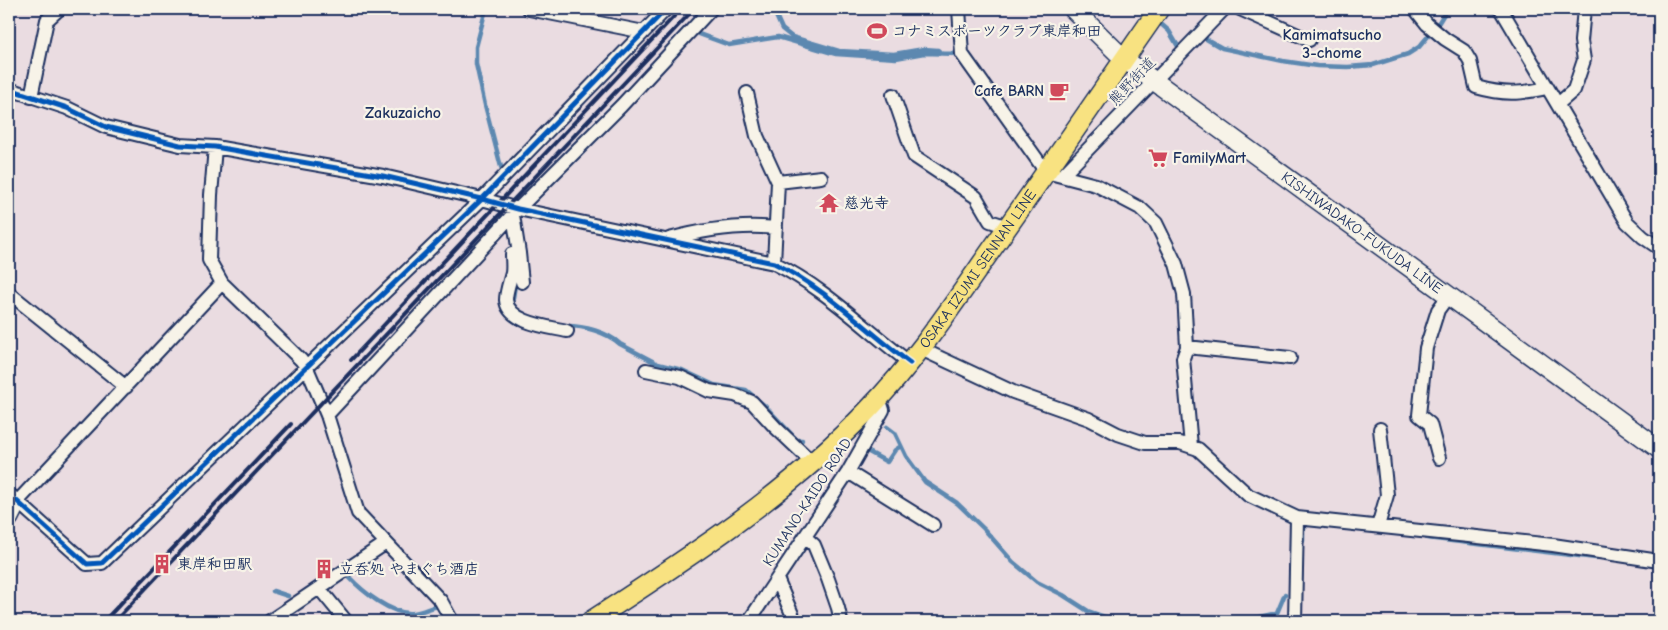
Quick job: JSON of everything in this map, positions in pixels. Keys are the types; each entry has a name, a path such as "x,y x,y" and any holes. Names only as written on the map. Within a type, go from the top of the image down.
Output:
{"main road":[{"name":"OSAKA IZUMI SENNAN LINE","path":"591,621 718,537 768,500 813,463 879,398 916,356 1008,226 1054,174 1124,59 1159,9"}],"street":[{"path":"31,97 47,20 59,9"},
{"path":"529,9 644,32"},
{"path":"222,283 126,387 12,505 87,564 102,563 307,368 482,199 666,9"},
{"path":"327,414 515,212 621,106 710,9"},
{"path":"959,9 962,54 1054,174 1096,185 1118,195 1140,208 1156,223 1176,264 1184,294 1187,348 1183,358 1191,446"},
{"name":"KISHIWADAKO-FUKUDA LINE","path":"1073,9 1124,59 1659,449"},
{"name":"熊野街道","path":"1054,174 1155,81 1224,9"},
{"path":"1240,9 1309,40"},
{"path":"1414,9 1427,24 1445,39 1464,51 1470,61 1476,87 1507,94 1547,88"},
{"path":"1501,9 1627,222 1643,238 1659,248"},
{"path":"1558,104 1574,90 1584,60 1581,41 1584,9"},
{"path":"9,89 67,108 106,126 180,145 216,146 383,176 482,199 515,212 774,263 796,273 851,314 916,356 1089,419 1118,434 1145,443 1180,443 1191,446 1198,449 1248,495 1297,518 1552,546 1659,561"},
{"path":"747,93 757,136 778,182 774,263"},
{"path":"893,94 914,156 976,198 990,221 1008,226"},
{"path":"216,146 211,195 209,260 222,283 307,368 327,414 358,514 441,601 452,621"},
{"path":"778,182 821,177"},
{"path":"515,212 516,253 522,282"},
{"path":"664,240 692,233 757,226 776,228"},
{"path":"516,253 506,299 509,309 516,317 567,332"},
{"path":"9,293 126,387"},
{"path":"1439,458 1430,424 1419,415 1426,348 1438,310 1449,295"},
{"path":"1187,348 1290,358"},
{"path":"646,370 680,377 709,391 735,395 752,402 813,463"},
{"name":"KUMANO-KAIDO ROAD","path":"749,621 848,472 883,410 879,398"},
{"path":"1378,526 1387,495 1380,428"},
{"path":"848,472 933,525"},
{"path":"1295,621 1297,518"},
{"path":"805,537 814,545 828,579 841,621"},
{"path":"270,621 386,543"},
{"path":"777,579 795,621"},
{"path":"319,588 346,621"}],"waterway":[{"path":"486,9 476,47 476,64 501,167"},
{"path":"773,9 782,29 792,37 839,51 894,54 924,49 938,50 941,53"},
{"path":"1436,27 1447,9"},
{"path":"1161,24 1169,31 1179,48"},
{"path":"699,34 729,45 778,37 836,54 896,58 924,53 959,54"},
{"path":"1201,36 1222,48 1283,61 1317,66 1348,67 1373,65 1408,54 1419,47 1430,34"},
{"path":"512,304 516,279"},
{"path":"567,326 581,327 602,333 658,364 682,370 714,385 746,390 765,406 797,440 802,440"},
{"path":"887,427 895,433 906,456 925,482 957,503 984,529 1013,562 1037,582 1063,595 1088,611 1122,621"},
{"path":"867,451 887,462 895,450 901,446"},
{"path":"1303,540 1303,524 1308,525"},
{"path":"1427,538 1596,558"},
{"path":"348,576 369,595 396,611 414,613 437,606 439,609"},
{"path":"273,591 288,596"},
{"path":"1242,621 1277,613 1285,594"}],"railway":[{"path":"351,360 681,9"},
{"path":"115,621 694,9"},
{"path":"104,621 291,424"}],"cycle path":[{"path":"9,494 87,564 102,563 482,199 666,9"},
{"path":"9,89 67,108 106,127 180,145 215,147 383,176 518,209 774,263 793,273 828,297 910,363"}],"place":[{"name":"コナミスポーツクラブ東岸和田","path":"877,31"},
{"name":"Cafe BARN","path":"1059,91"},
{"name":"FamilyMart","path":"1158,158"},
{"name":"慈光寺","path":"829,203"},
{"name":"東岸和田駅","path":"162,564"},
{"name":"立呑処 やまぐち酒店","path":"324,569"}],"district":[{"name":"Kamimatsucho 3-chome","path":"1332,43"},
{"name":"Zakuzaicho","path":"403,112"}]}
